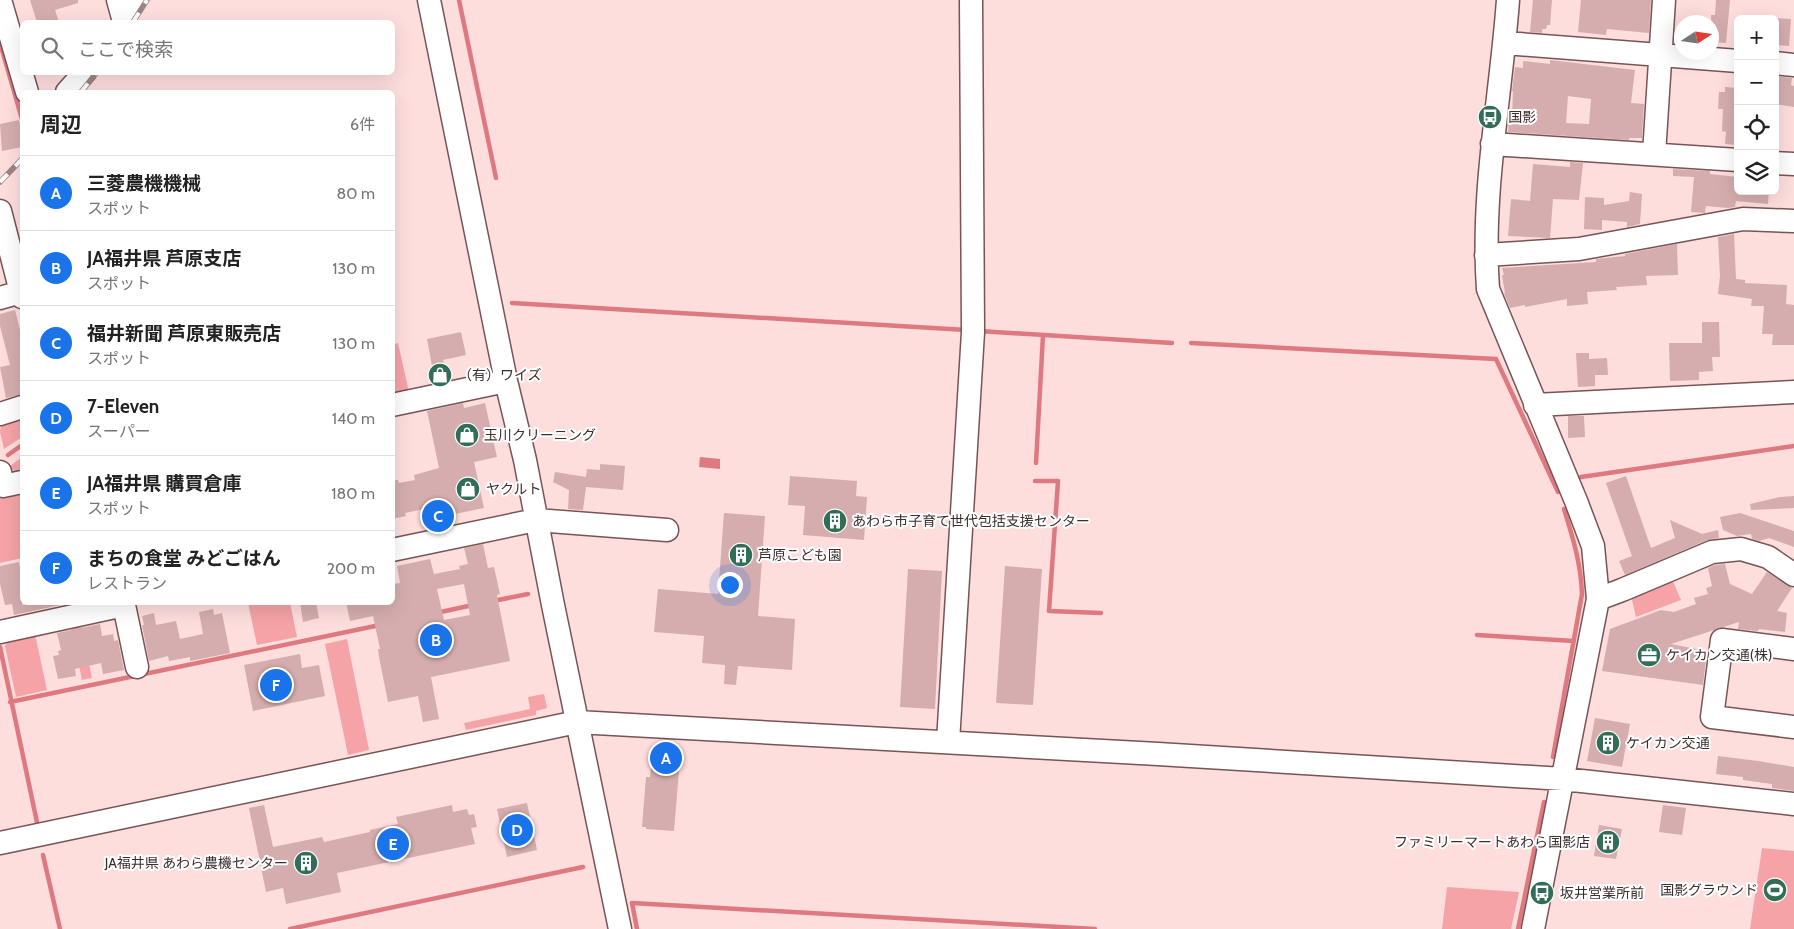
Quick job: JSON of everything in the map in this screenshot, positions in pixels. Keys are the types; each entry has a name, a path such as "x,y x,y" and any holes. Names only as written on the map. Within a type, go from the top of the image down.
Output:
{"street":[{"path":"0,0 20,68"},
{"path":"429,0 620,929"},
{"path":"948,742 974,332 971,0"},
{"path":"1508,0 1505,43 1492,144 1486,255 1488,289 1593,546 1598,599 1533,929"},
{"path":"1654,154 1664,0"},
{"path":"1505,43 1734,61"},
{"path":"1779,63 1794,65"},
{"path":"22,75 26,90"},
{"path":"70,90 82,75"},
{"path":"1492,144 1734,160"},
{"path":"1779,163 1794,164"},
{"path":"0,211 20,287"},
{"path":"1486,255 1579,249 1743,219 1794,221"},
{"path":"0,298 20,295"},
{"path":"395,404 506,381"},
{"path":"1535,405 1794,392"},
{"path":"0,414 20,409"},
{"path":"0,472 3,486 20,482"},
{"path":"395,549 536,520 666,530"},
{"path":"1598,599 1712,552 1741,549 1768,557 1794,575"},
{"path":"0,632 119,605"},
{"path":"128,605 137,667"},
{"path":"1794,649 1722,640 1712,717 1794,727"},
{"path":"0,843 577,722 1563,779 1794,804"}],"shaded area":[{"path":"398,343 409,392 395,395 395,344"},
{"path":"20,419 20,438 4,449 0,432 1,424"},
{"path":"700,457 720,459 720,469 699,467"},
{"path":"20,459 20,474 9,467"},
{"path":"20,494 20,558 0,563 0,499"},
{"path":"1671,577 1681,600 1636,617 1631,596"},
{"path":"248,605 290,605 297,637 257,645"},
{"path":"81,624 92,678 82,680 71,627"},
{"path":"35,634 47,690 16,697 5,646 9,640"},
{"path":"347,639 369,750 348,755 325,644"},
{"path":"544,694 547,708 536,711 536,715 466,730 464,723 530,709 528,697"},
{"name":"国影グラウンド","path":"1762,848 1794,851 1794,929 1750,929"},
{"path":"1447,887 1519,892 1511,929 1442,929"}],"building":[{"path":"30,0 78,0 78,3 55,10 58,20 36,20"},
{"path":"1533,0 1552,0 1550,25 1547,25 1546,29 1542,29 1542,33 1530,32"},
{"path":"1581,0 1651,0 1649,33 1607,29 1606,35 1578,32"},
{"path":"1716,0 1730,0 1726,43 1719,42 1719,15 1715,15"},
{"path":"1779,18 1791,19 1789,46 1779,45"},
{"path":"1550,60 1635,70 1631,103 1644,104 1642,138 1629,138 1629,140 1508,132 1509,116 1512,116 1512,91 1515,67 1523,68 1523,61 1550,64","holes":["1568,96 1591,99 1589,124 1566,123"]},
{"path":"1779,76 1792,78 1794,107 1779,105"},
{"path":"1725,87 1734,88 1734,145 1725,144 1726,132 1722,131 1723,109 1718,109 1719,92 1725,92"},
{"path":"19,120 20,147 2,151 0,124"},
{"path":"1570,162 1583,163 1579,200 1553,199 1550,238 1508,236 1511,199 1530,201 1533,164 1570,167"},
{"path":"1673,169 1710,171 1710,174 1734,177 1734,195 1769,195 1768,204 1736,201 1735,207 1706,206 1705,213 1691,212 1694,177 1673,176"},
{"path":"1630,192 1642,194 1640,224 1627,227 1627,222 1602,220 1602,230 1584,229 1585,197 1604,198 1604,205 1629,201"},
{"path":"1734,234 1736,279 1745,280 1745,283 1787,285 1786,304 1794,305 1794,345 1772,345 1773,334 1762,334 1764,306 1751,306 1752,299 1718,294 1720,276 1718,237"},
{"path":"1677,244 1678,275 1646,276 1647,285 1616,287 1617,290 1587,292 1588,304 1567,306 1567,299 1510,308 1504,293 1502,268 1596,262 1596,259 1625,256 1625,254"},
{"path":"15,310 20,330 20,394 6,398 0,367 10,365 0,326 0,314"},
{"path":"1702,322 1719,322 1720,357 1712,357 1713,371 1699,372 1699,380 1670,381 1669,343 1702,343"},
{"path":"461,332 466,355 443,360 447,380 435,382 427,339"},
{"path":"1576,353 1589,353 1589,359 1607,358 1608,375 1595,375 1595,386 1578,387"},
{"path":"463,403 464,408 485,403 497,457 474,462 484,508 445,516 446,522 432,525 429,508 405,513 406,516 395,518 395,480 398,480 399,483 415,480 414,475 439,468 427,411"},
{"path":"1568,416 1584,416 1585,437 1568,438"},
{"path":"600,464 625,466 623,490 586,487 583,510 568,509 569,490 553,482 555,472 586,477 587,469 600,470"},
{"name":"あわら市子育て世代包括支援センター","path":"790,476 857,481 856,496 867,497 864,540 803,535 805,506 788,505"},
{"path":"1626,476 1651,548 1675,538 1670,520 1702,534 1718,530 1719,538 1707,540 1625,575 1619,561 1632,556 1606,483"},
{"path":"1794,496 1794,508 1751,510 1750,504 1780,497"},
{"path":"724,513 765,516 758,616 795,619 792,670 738,666 736,685 724,684 725,665 702,663 704,636 654,632 658,589 718,594"},
{"path":"1740,513 1794,531 1794,547 1769,538 1759,541 1752,539 1751,534 1737,536 1723,530 1720,517"},
{"path":"483,544 488,568 494,567 500,594 497,595 510,661 431,677 439,719 423,722 418,696 388,702 373,616 350,621 347,605 395,605 395,584 400,583 397,566 430,559 434,574 460,569 459,566 468,564 464,548","holes":["464,584 470,615 444,620 437,589"]},
{"path":"19,562 20,605 60,605 14,615 12,604 5,605 0,584 0,566"},
{"path":"1725,564 1730,584 1752,594 1767,572 1792,588 1777,611 1787,613 1785,632 1738,629 1739,622 1671,644 1707,651 1703,685 1602,671 1610,629 1661,610 1674,612 1696,604 1694,598 1708,594 1706,588 1712,586 1708,568"},
{"path":"1005,566 1042,569 1033,705 996,703"},
{"path":"908,569 942,571 935,709 900,707"},
{"path":"300,605 317,605 319,618 303,622"},
{"path":"213,609 214,615 222,613 230,653 190,661 190,657 169,661 168,656 149,661 142,616 154,613 156,625 176,621 180,639 203,634 199,612"},
{"path":"100,624 102,636 113,634 114,641 118,640 124,670 103,674 101,663 75,669 76,676 58,679 53,656 59,655 58,651 61,650 57,633"},
{"path":"300,654 302,668 319,665 325,696 253,711 244,665"},
{"name":"ケイカン交通","path":"1595,718 1630,724 1622,767 1587,761"},
{"path":"653,746 681,748 674,831 642,827 646,777 650,777"},
{"path":"1718,756 1794,767 1794,791 1772,788 1772,784 1743,780 1743,777 1716,774"},
{"path":"527,803 537,850 507,857 497,809"},
{"path":"264,805 273,847 322,837 324,842 370,832 370,830 398,824 396,817 452,805 453,812 467,809 469,815 474,814 477,827 471,828 475,844 337,873 341,892 286,904 283,888 266,892 249,808"},
{"path":"1663,805 1686,808 1682,835 1659,832"},
{"name":"ファミリーマートあわら国影店","path":"1599,825 1622,829 1616,859 1594,856"}],"waterway":[{"path":"459,0 496,178"},
{"path":"0,43 20,112"},
{"path":"512,303 966,330"},
{"path":"979,331 1172,343"},
{"path":"1036,463 1043,335"},
{"path":"1191,343 1496,359 1558,492"},
{"path":"8,455 20,446"},
{"path":"1581,477 1794,446"},
{"path":"1035,481 1058,481 1049,611 1101,613"},
{"path":"1553,757 1582,594 1578,562 1564,509"},
{"path":"493,601 528,594"},
{"path":"436,613 473,605"},
{"path":"10,702 380,625"},
{"path":"1477,635 1574,641"},
{"path":"0,647 38,827"},
{"path":"1518,929 1544,802"},
{"path":"43,855 60,929"},
{"path":"290,929 583,867"},
{"path":"637,929 632,903 1095,929"}],"railway":[{"path":"134,20 147,0"},
{"path":"83,90 95,75"},
{"path":"0,182 20,161"}],"place":[{"name":"国影","path":"1490,117"},
{"name":"（有）ワイズ","path":"440,375"},
{"name":"玉川クリーニング","path":"467,435"},
{"name":"ヤクルト","path":"468,489"},
{"name":"福井新聞 芦原東販売店","path":"438,516"},
{"name":"あわら市子育て世代包括支援センター","path":"835,521"},
{"name":"芦原こども園","path":"741,555"},
{"name":"JA福井県 芦原支店","path":"436,640"},
{"name":"ケイカン交通(株)","path":"1649,655"},
{"name":"まちの食堂 みどごはん","path":"276,685"},
{"name":"ケイカン交通","path":"1608,743"},
{"name":"三菱農機機械","path":"666,758"},
{"name":"7-Eleven","path":"517,830"},
{"name":"ファミリーマートあわら国影店","path":"1608,842"},
{"name":"JA福井県 購買倉庫","path":"393,844"},
{"name":"JA福井県 あわら農機センター","path":"306,863"},
{"name":"国影グラウンド","path":"1775,890"},
{"name":"坂井営業所前","path":"1542,893"}]}
